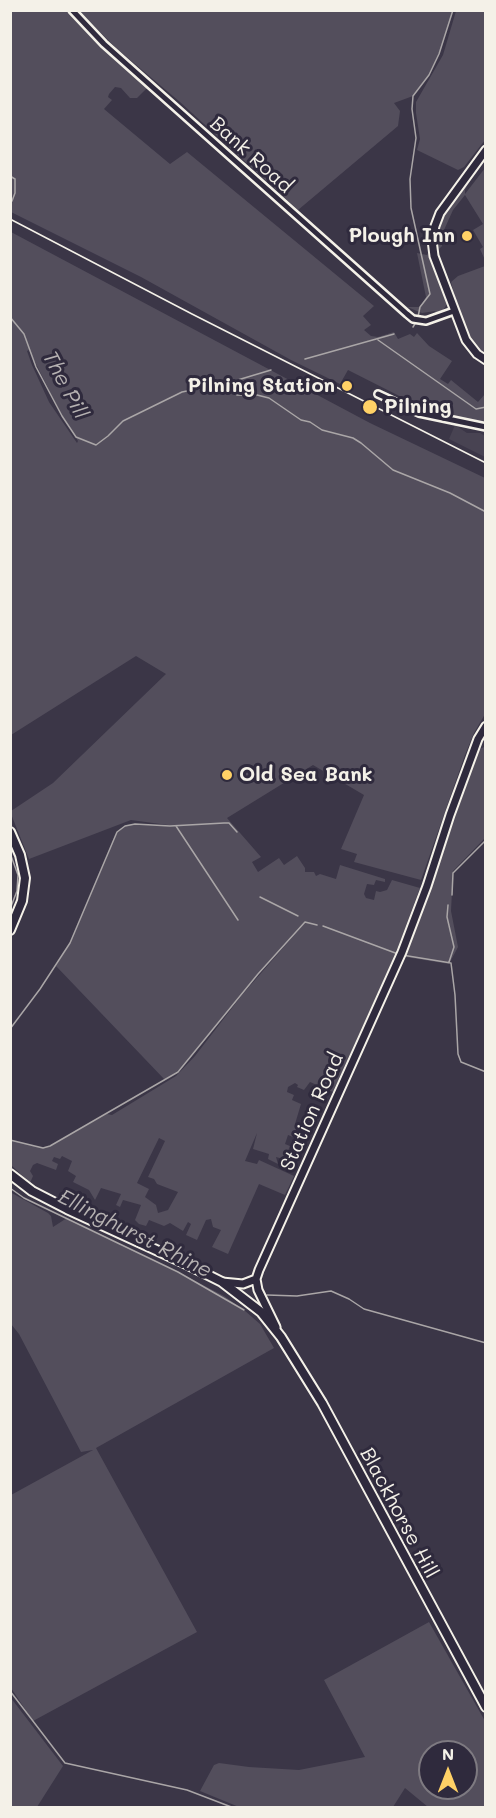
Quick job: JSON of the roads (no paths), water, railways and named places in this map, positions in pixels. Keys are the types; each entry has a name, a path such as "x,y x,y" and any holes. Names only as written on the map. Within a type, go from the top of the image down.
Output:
{"main road":[{"path":"10,832 20,855 25,878 22,901 10,930"},
{"name":"Blackhorse Hill","path":"10,1174 32,1191 67,1209 222,1282 261,1312 281,1337 327,1413 486,1707"}],"street":[{"name":"Bank Road","path":"72,10 104,44 413,319 426,321 454,311"},
{"path":"486,150 445,206 435,226 432,240 434,256 466,340 477,354 486,360"},
{"path":"378,394 419,413 486,427"},
{"name":"Station Road","path":"256,1279 263,1259 401,956 478,739 486,726"},
{"path":"478,739 486,743"},
{"path":"222,1282 243,1284 256,1279 258,1290 281,1337"}],"waterway":[{"path":"418,317 420,307 430,294 411,208 410,179 416,138 412,109 413,96 429,75 439,54 453,10"},
{"name":"The Pill","path":"10,176 15,179 15,193 12,201"},
{"name":"The Pill","path":"10,317 24,334 36,367 76,437 96,445 123,421 182,392 231,382 271,370"},
{"path":"413,327 416,322"},
{"name":"The Pill","path":"305,359 394,334"},
{"path":"378,340 476,409 486,407"},
{"path":"231,382 231,389 237,395 257,395 269,398 301,420 310,422 322,430 353,438 393,470 450,493 486,512"},
{"path":"10,1029 70,943 117,832 125,826 135,824 170,826 224,823 229,823 237,832"},
{"path":"176,826 238,920"},
{"path":"452,895 453,873 486,840"},
{"name":"Ellinghurst Rhine","path":"10,853 18,875 17,891 10,909"},
{"path":"260,897 298,916"},
{"path":"448,905 447,917 454,947 449,962"},
{"path":"10,1140 43,1148 50,1146 178,1072 258,974 305,922 317,925"},
{"path":"323,926 398,954"},
{"path":"402,955 451,963 458,1054 461,1062 486,1072"},
{"name":"Ellinghurst Rhine","path":"10,1188 24,1198 178,1272 244,1310"},
{"path":"267,1295 297,1296 331,1291 364,1309 486,1343"},
{"path":"10,1691 65,1763 187,1790 234,1808"}],"railway":[{"path":"10,219 486,463"}],"place":[{"name":"Plough Inn","path":"467,236"},
{"name":"Pilning Station","path":"347,386"},
{"name":"Pilning","path":"370,407"},
{"name":"Old Sea Bank","path":"227,775"}]}
